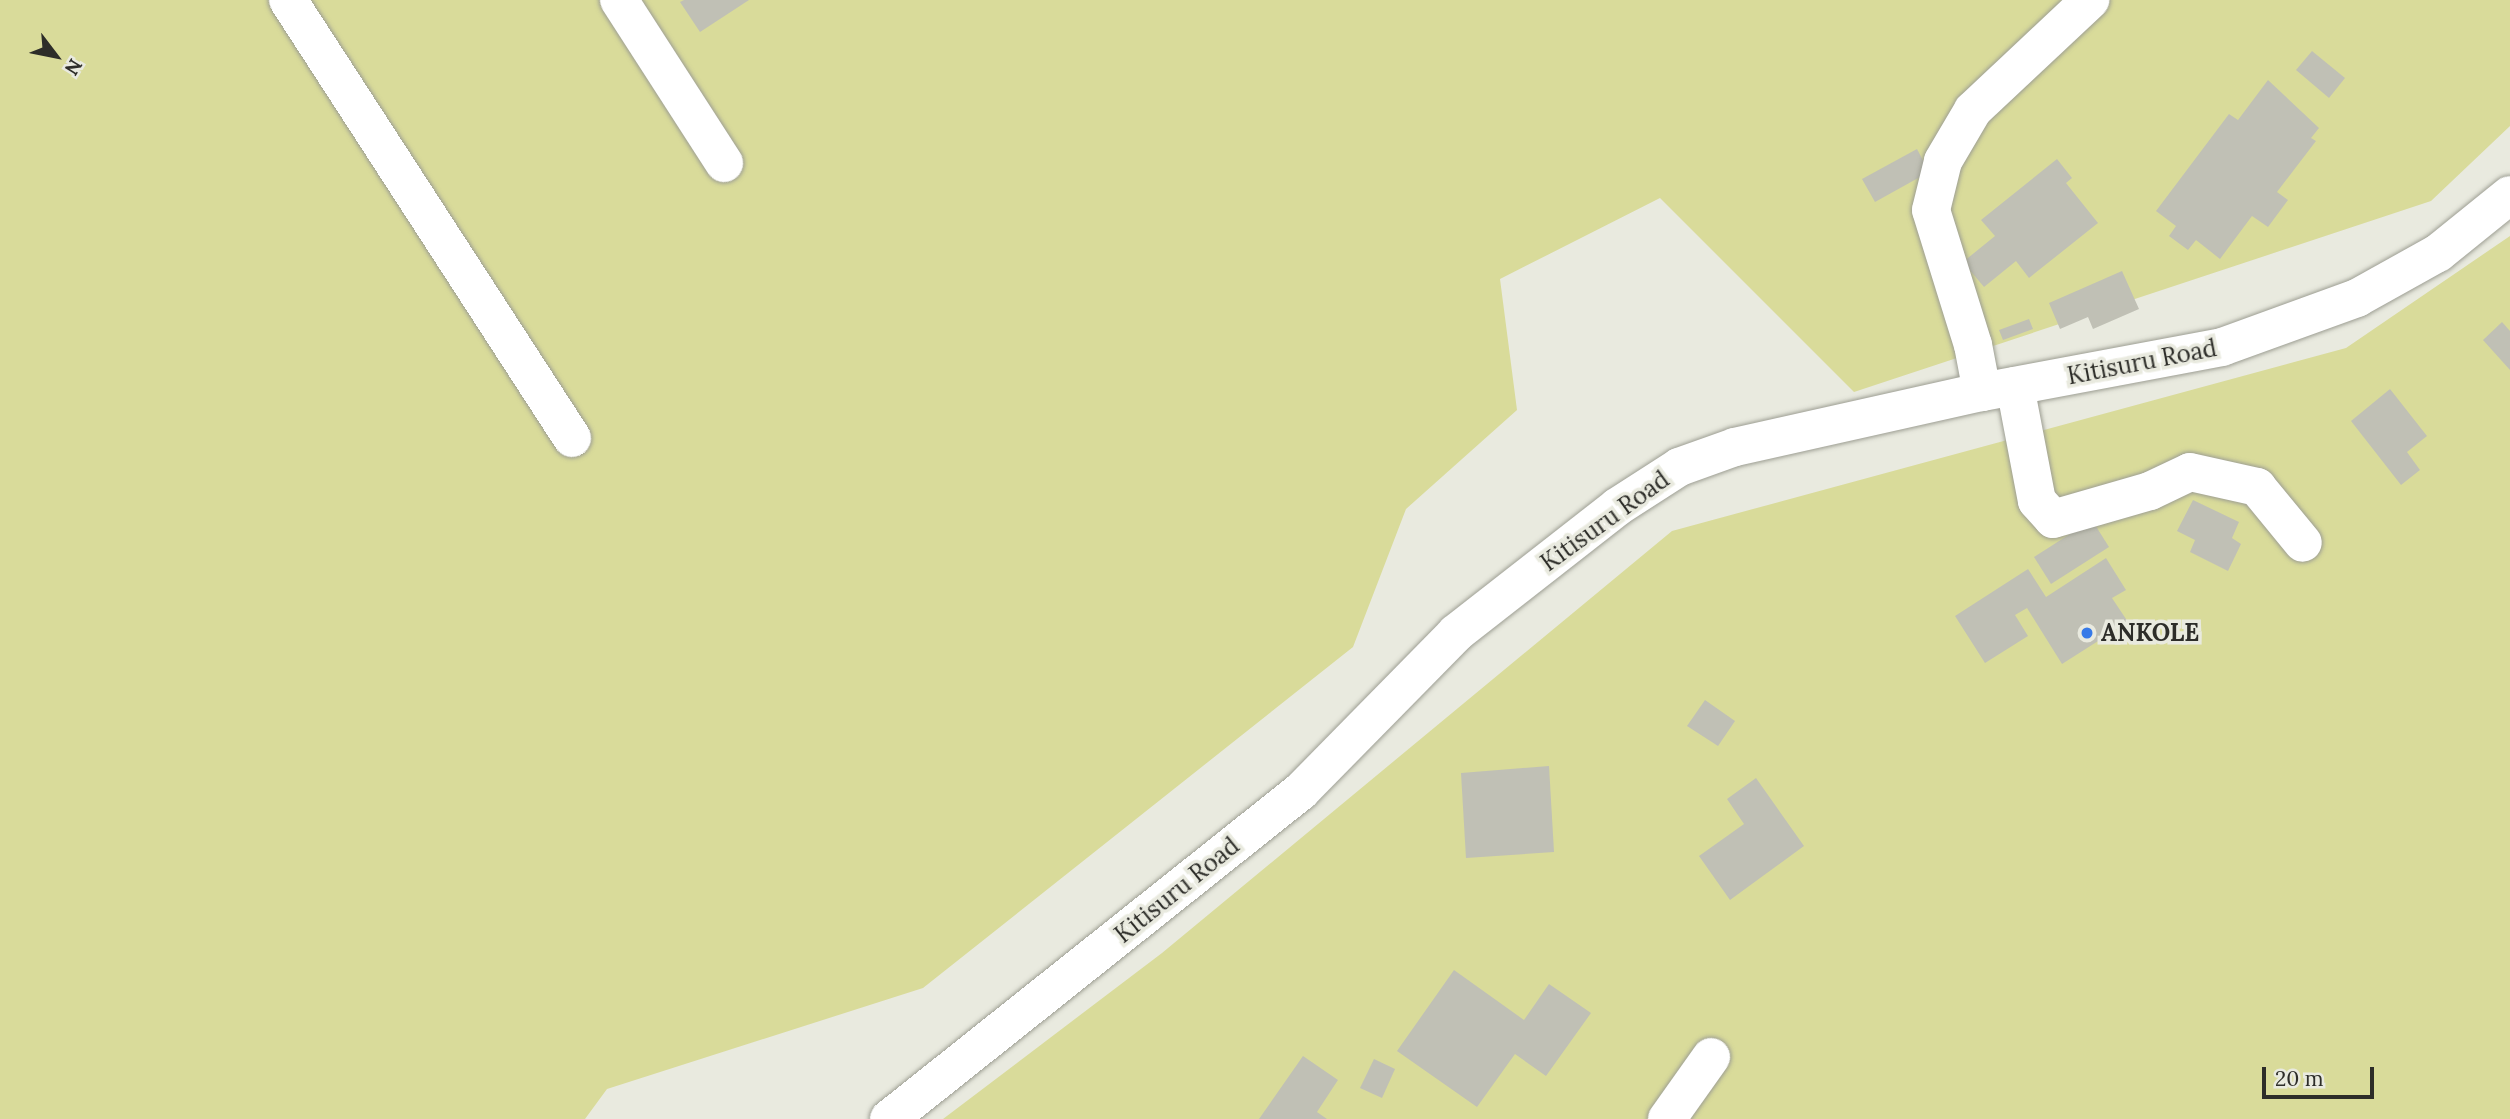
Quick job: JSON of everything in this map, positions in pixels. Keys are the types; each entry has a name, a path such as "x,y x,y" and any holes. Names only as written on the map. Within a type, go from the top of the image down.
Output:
{"street":[{"path":"288,0 572,438"},
{"path":"619,0 724,163"},
{"path":"2090,0 1973,110 1943,161 1931,210 1972,345 1998,389 2037,501 2053,519 2150,491 2190,472 2258,487 2303,542"},
{"name":"Kitisuru Road","path":"889,1119 1301,791 1456,633 1617,507 1679,467 1735,447 1998,389 2222,347 2357,298 2438,253 2510,195"},
{"path":"1667,1119 1711,1057"}],"green space":[{"path":"0,0 2510,0 2510,126 2431,201 1854,392 1660,198 1500,279 1517,410 1406,509 1353,647 923,988 607,1089 585,1119 0,1119"},
{"path":"2510,236 2510,1119 943,1119 1162,953 1672,531 2346,348"}],"building":[{"path":"749,0 700,32 680,2"},
{"path":"2312,51 2345,78 2329,98 2296,70"},
{"path":"2268,80 2319,128 2311,138 2316,141 2277,192 2288,200 2268,227 2252,216 2220,259 2196,240 2188,250 2169,236 2176,226 2156,211 2229,114 2238,120"},
{"path":"1917,149 1929,172 1875,202 1862,179"},
{"path":"2057,159 2072,178 2066,183 2098,223 2029,278 2016,261 1984,287 1963,262 1995,236 1981,220"},
{"path":"2122,271 2139,309 2093,329 2088,317 2060,329 2049,303"},
{"path":"2029,319 2033,329 2003,340 1999,330"},
{"path":"2502,322 2510,331 2510,370 2483,340"},
{"path":"2390,389 2427,436 2407,452 2420,470 2401,485 2351,421"},
{"path":"2193,500 2239,522 2232,538 2241,544 2228,571 2190,552 2195,540 2177,531"},
{"path":"2092,520 2109,547 2051,584 2034,557"},
{"path":"2106,558 2126,590 2112,598 2128,622 2062,664 2027,608 2015,615 2028,636 1985,663 1955,616 2028,569 2046,597"},
{"path":"1705,700 1735,721 1718,746 1687,726"},
{"path":"1549,766 1554,852 1466,858 1461,773"},
{"path":"1756,778 1804,846 1730,900 1699,856 1744,824 1727,799"},
{"path":"1454,970 1524,1020 1549,984 1591,1013 1546,1076 1515,1054 1477,1107 1397,1051"},
{"path":"1303,1056 1338,1080 1317,1112 1327,1119 1259,1119"},
{"path":"1374,1059 1395,1069 1382,1098 1360,1088"}],"place":[{"name":"ANKOLE","path":"2087,633"}]}
